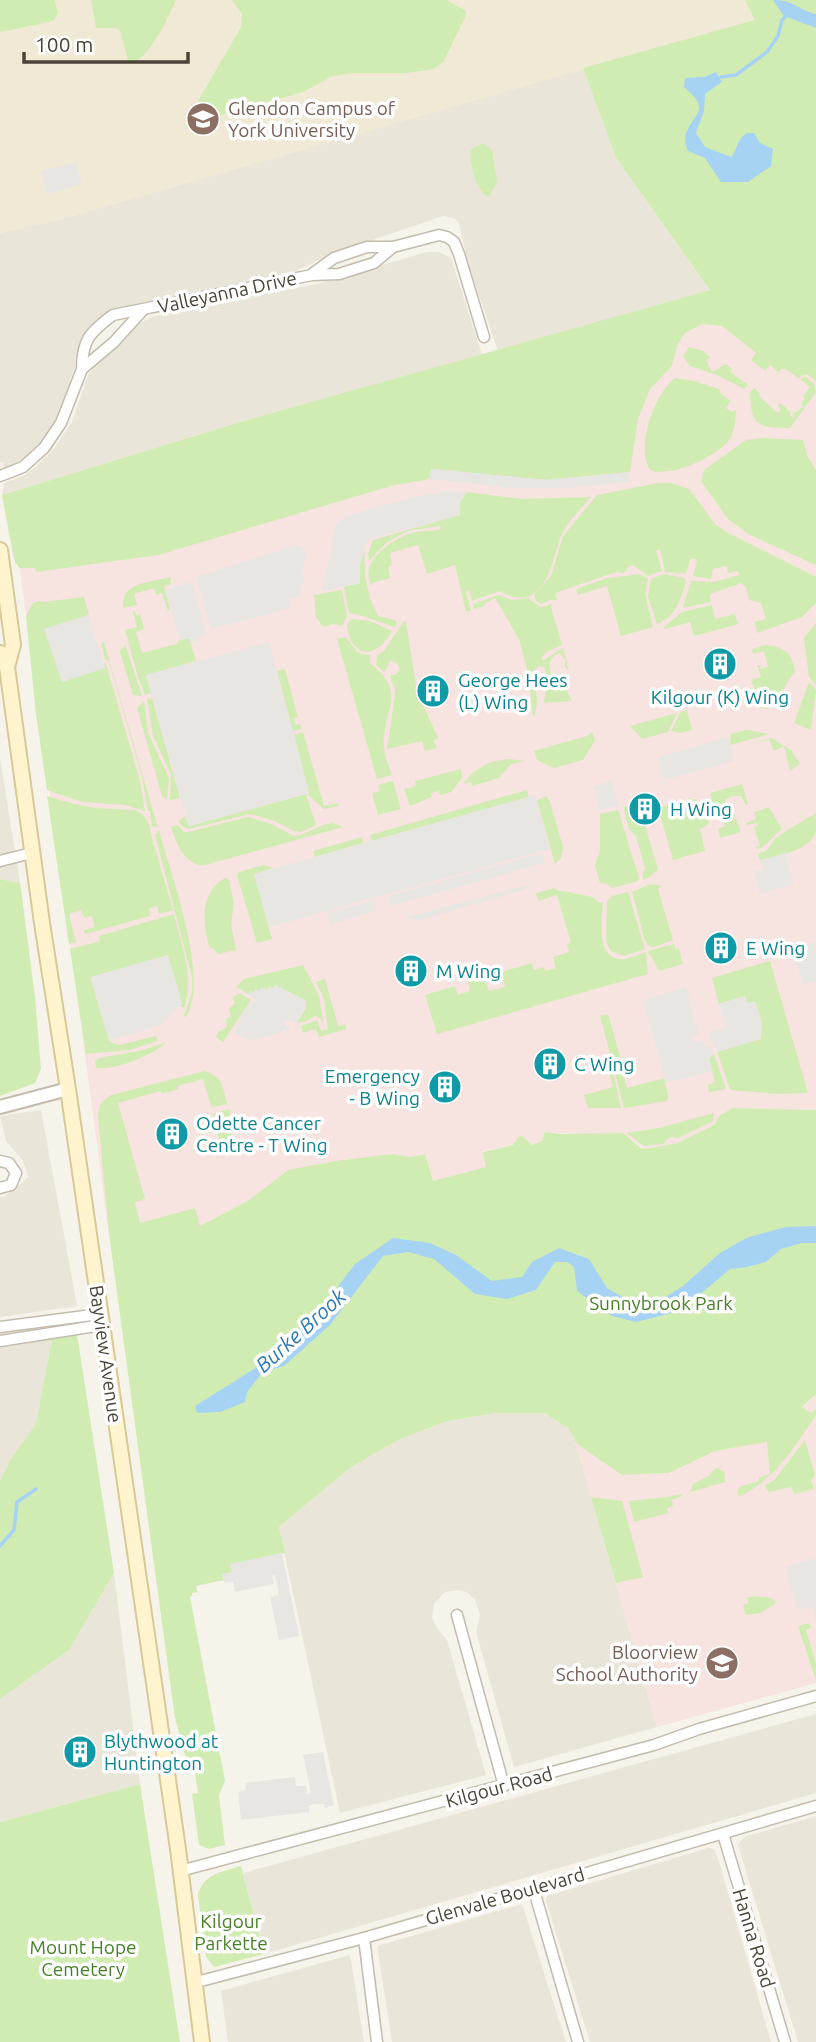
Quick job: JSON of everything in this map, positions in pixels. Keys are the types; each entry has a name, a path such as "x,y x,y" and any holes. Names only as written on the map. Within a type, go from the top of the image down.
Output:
{"main road":[{"name":"Bayview Avenue","path":"0,550 13,645 7,667"},
{"name":"Bayview Avenue","path":"0,653 7,667 180,1871 202,2042"}],"street":[{"name":"Valleyanna Drive","path":"312,275 334,258 356,250 367,247 393,247 439,235 447,237 454,242 484,337"},
{"name":"Valleyanna Drive","path":"0,476 23,467 49,442 61,423 82,369 84,344 97,327 113,315 312,275 339,274 374,263 393,247"},
{"name":"Valleyanna Drive","path":"82,369 114,342 143,310"},
{"path":"0,861 32,853"},
{"path":"0,1107 68,1089"},
{"path":"0,1161 9,1163 16,1173 11,1185 0,1188"},
{"path":"0,1327 101,1319"},
{"path":"0,1341 40,1335 101,1319"},
{"path":"39,1322 40,1335"},
{"path":"457,1615 504,1786"},
{"name":"Kilgour Road","path":"180,1871 654,1745 699,1729 816,1696"},
{"name":"Glenvale Boulevard","path":"193,1983 363,1938 816,1806"},
{"name":"Hanna Road","path":"723,1834 786,2042"},
{"path":"533,1887 578,2042"},
{"path":"363,1938 377,2042"}],"shaded area":[{"name":"Glendon Campus of York University","path":"0,0 745,0 756,20 55,221 0,233"},
{"path":"583,68 616,158 710,290 498,351 468,263 459,223 454,218 443,216 331,254 296,271 136,304 108,315 83,341 58,418 44,439 29,455 3,467 4,463 0,462 0,233 55,221"},
{"path":"76,162 82,184 47,194 41,171"},
{"path":"427,252 439,252 451,258 482,355 240,422 2,495 4,483 23,476 36,467 56,446 72,422 88,375 138,324 152,317 208,304 317,284"},
{"path":"710,290 816,378 816,1110 733,1108 720,1115 714,1125 677,1143 645,1149 629,1138 545,1132 542,1141 531,1145 522,1136 518,1137 513,1145 483,1151 487,1167 433,1181 425,1154 410,1157 392,1154 288,1170 249,1200 200,1226 194,1208 109,1234 20,569 13,557 2,495 240,422"},
{"path":"431,469 546,480 630,472 630,482 563,488 514,488 429,479"},
{"path":"446,491 466,493 460,502 460,515 372,538 367,542 360,565 360,583 322,591 336,524 339,521 346,516"},
{"path":"296,545 304,548 306,553 302,574 305,576 299,596 288,599 291,608 211,629 196,577"},
{"path":"192,582 207,634 190,643 189,638 180,640 165,590"},
{"path":"88,615 105,668 62,682 44,629"},
{"path":"269,642 309,793 189,826 146,675"},
{"path":"728,737 734,761 664,780 660,772 659,757"},
{"path":"0,758 20,883 0,879"},
{"path":"612,781 619,805 600,810 593,786"},
{"path":"535,795 550,849 269,927 254,874"},
{"path":"542,853 545,863 390,906 388,896"},
{"path":"785,853 794,884 760,894 753,872 763,869 761,860"},
{"path":"535,883 523,890 421,920 403,918"},
{"path":"375,900 376,911 330,924 327,913"},
{"path":"816,942 816,981 803,985 792,948"},
{"path":"168,955 182,1003 162,1024 109,1041 90,977"},
{"path":"275,985 307,1001 297,1023 289,1020 282,1022 290,1028 288,1032 285,1030 277,1035 272,1033 270,1037 266,1035 251,1041 234,1033 246,1008 256,1001 248,994 256,989 259,991 262,987 266,990 270,986 273,988"},
{"path":"686,987 699,1034 690,1039 696,1042 703,1040 706,1048 710,1046 714,1054 709,1058 712,1071 666,1083 643,1000"},
{"path":"745,996 747,1003 755,1001 762,1023 761,1039 717,1052 708,1033 726,1028 719,1004"},
{"path":"41,1110 77,1306 0,1317 0,1197 4,1197 29,1177 22,1159 6,1141 0,1116"},
{"path":"52,1339 36,1425 10,1460 0,1481 0,1348"},
{"path":"816,1394 816,1683 657,1727 575,1441 622,1475 669,1473 715,1451 771,1441"},
{"path":"495,1413 544,1413 568,1428 575,1441 657,1727 514,1767 476,1632 480,1614 475,1600 467,1592 445,1592 434,1604 432,1618 447,1640 486,1775 340,1813 279,1527 350,1468 398,1440 448,1421"},
{"path":"282,1553 299,1636 279,1640 270,1597 279,1595 275,1575 272,1576 274,1584 235,1592 233,1582 224,1583 222,1574 232,1572 230,1564"},
{"path":"816,1558 816,1621 812,1606 797,1610 785,1567"},
{"path":"114,1573 140,1784 0,1822 0,1699 69,1650"},
{"path":"816,1714 816,1793 264,1954 243,1873"},
{"path":"323,1752 334,1805 325,1808 324,1804 309,1805 309,1812 241,1820 238,1792 246,1790 245,1783 295,1777 296,1786 306,1786 307,1795 310,1788 303,1755"},
{"path":"816,1816 816,2042 798,2042 738,1845 744,1837"},
{"path":"708,1848 714,1849 717,1855 771,2042 590,2042 546,1901 547,1896"},
{"path":"522,1904 566,2042 392,2042 377,1946"},
{"path":"350,1955 364,2042 228,2042 221,1991"}],"green space":[{"path":"0,0 55,0 58,14 49,22 0,32"},
{"path":"91,0 176,0 151,47 129,64 120,31 115,28 96,28"},
{"path":"232,0 446,0 466,11 466,15 444,61 434,69 407,73 353,73 333,76 303,92 204,120 198,101 241,27 242,14"},
{"path":"745,0 816,0 816,381 807,374 798,378 786,369 779,372 770,365 765,371 751,360 756,353 722,326 702,324 685,333 677,346 672,366 650,389 638,419 630,472 546,480 432,469 429,479 391,486 158,555 36,572 35,568 20,568 15,563 2,495 240,422 710,290 616,158 583,68 755,20"},
{"path":"483,143 492,150 497,182 489,197 477,184 470,152"},
{"path":"689,347 703,351 710,357 706,360 712,372 726,364 732,369 730,372 748,385 744,389 717,375 690,366 683,356"},
{"path":"806,377 814,384 816,392 790,428 758,423 752,413 750,393 754,388 778,413 781,409 778,406 780,403 791,412 790,416 795,418 793,414 803,407 803,397 810,387 800,379"},
{"path":"675,378 719,389 721,394 731,401 726,408 733,412 736,409 735,420 731,437 717,451 694,464 659,472 650,470 646,460 646,435 654,408"},
{"path":"746,440 803,440 807,455 816,470 816,565 748,534 728,519 701,481 704,470"},
{"path":"671,483 689,489 716,525 816,577 816,603 802,617 757,633 755,622 766,619 761,603 749,600 746,587 741,583 710,594 711,602 683,608 691,581 714,582 739,575 738,571 728,573 726,566 713,569 711,579 693,576 697,560 693,558 686,574 665,572 660,549 656,551 662,571 648,576 633,565 624,573 616,572 555,593 557,600 541,604 536,601 534,595 551,576 563,536 597,495"},
{"path":"467,492 523,499 591,497 563,532 543,584 527,597 513,597 499,591 472,601 469,590 466,592 471,610 466,612 455,565 427,574 418,545 390,553 390,578 372,583 371,586 368,573 371,563 386,546 406,535 441,529 439,526 407,531 386,543 369,561 368,554 373,540 460,515 460,502"},
{"path":"364,550 365,576 370,598 378,616 395,620 397,624 394,627 349,613 344,587 360,583 358,570"},
{"path":"640,574 648,579 645,594 653,627 621,636 607,586 578,595 576,589 607,578"},
{"path":"664,574 684,578 686,581 673,612 657,624 648,597 651,579"},
{"path":"170,577 171,584 164,587 170,610 168,611 162,593 156,595 154,588 134,594 137,605 123,608 124,599 131,588"},
{"path":"342,590 347,616 342,626 333,624 323,627 316,617 314,595"},
{"path":"499,595 512,600 528,598 540,607 552,604 562,645 546,652 541,659 544,660 563,648 569,671 560,653 552,658 550,670 555,683 565,687 572,701 544,703 547,679 545,668 539,666 533,677 537,701 533,716 528,673 519,639 495,598 484,604 485,606 474,609 473,604"},
{"path":"84,597 89,615 45,630 62,682 105,667 104,663 106,664 140,781 145,811 125,805 82,802 47,790 26,617 32,604 38,601"},
{"path":"712,605 715,619 735,614 738,624 694,636 690,622 665,629 664,627 682,612"},
{"path":"133,611 136,615 140,614 144,629 136,632 142,653 189,638 196,661 146,675 151,693 145,695 125,630 137,627"},
{"path":"352,619 370,621 392,631 379,648 364,651 355,646 349,636 347,624"},
{"path":"404,621 417,692 438,738 433,741 437,748 425,751 422,741 387,749 395,696 390,677 400,670 397,663 390,661 384,672 376,665 377,655 384,651"},
{"path":"816,623 816,685 809,677 804,638"},
{"path":"346,637 358,653 370,655 370,663 389,685 391,704 384,735 384,749 392,775 377,779 337,639"},
{"path":"104,642 158,828 152,826 142,777 109,661 105,659 101,643"},
{"path":"125,644 142,696 133,695 120,652"},
{"path":"765,645 786,652 792,660 795,672 768,709 761,708 751,680 761,677 757,665 760,665 761,669 768,667 764,651 753,654 752,649"},
{"path":"285,669 298,717 294,718 296,725 300,724 302,729 293,731 277,671"},
{"path":"809,682 816,690 811,730 794,723"},
{"path":"152,698 180,798 170,800 171,774 153,736 147,699"},
{"path":"144,701 148,733 169,778 167,800 162,796 137,708"},
{"path":"687,710 692,730 680,733 671,731 681,712"},
{"path":"677,713 668,732 642,739 630,726"},
{"path":"746,730 770,734 730,745 731,734"},
{"path":"303,732 324,806 338,803 339,806 324,809 307,794 309,793 294,735"},
{"path":"592,732 595,740 583,760 554,768 537,760 534,751 587,736"},
{"path":"772,738 792,751 800,764 790,771 784,746 774,751 769,740 753,742"},
{"path":"509,759 525,761 511,764 499,778 472,786 471,782 463,784 483,766"},
{"path":"461,769 462,778 451,792 440,795 439,791 431,793 432,797 410,806 404,789 416,786 415,781"},
{"path":"393,781 401,809 378,815 372,793 380,791 378,785"},
{"path":"742,784 748,804 746,805 741,796 733,796 725,800 729,812 722,814 713,805 710,793"},
{"path":"527,790 529,797 372,841 370,835"},
{"path":"306,794 316,825 301,832 250,814 189,829 178,821 185,816 189,826"},
{"path":"47,796 95,808 135,810 143,816 150,827 152,843 173,910 159,914 157,906 149,908 150,916 85,934 84,930 95,927 92,916 84,918 81,910 69,914 76,942 69,944"},
{"path":"546,796 563,847 561,858 555,864 537,800"},
{"path":"691,798 696,799 701,814 715,810 719,815 708,819 709,824 700,829 705,851 673,860 658,808"},
{"path":"630,806 632,813 641,811 658,870 643,880 645,869 636,836 629,829 624,810 624,807"},
{"path":"769,807 782,829 757,849 760,845 754,827 758,826 757,823 746,823 756,819 754,812"},
{"path":"618,810 639,878 638,881 611,888 600,883 595,865 600,851 600,814"},
{"path":"734,813 741,832 720,838 718,829 725,826 722,817"},
{"path":"816,813 816,830 808,843 793,851 760,860 758,854 766,851 775,839"},
{"path":"248,817 298,836 326,824 343,827 201,866 185,856 171,827 178,825 184,832 188,832"},
{"path":"159,830 179,898 191,953 194,978 192,1000 186,1017 184,1016 192,992 192,977 155,835"},
{"path":"362,837 363,843 315,857 313,851"},
{"path":"264,865 273,868 254,874 272,939 257,943 237,875 239,872"},
{"path":"225,878 229,880 234,903 231,924 236,950 219,954 209,946 205,909 211,892"},
{"path":"0,879 20,883 35,997 41,1069 35,1083 0,1096"},
{"path":"650,884 662,886 658,889 673,940 654,947 645,941 632,892"},
{"path":"555,888 593,897 603,903 602,939 608,954 624,959 646,952 648,974 437,1034 425,995 455,986 458,995 470,991 468,982 484,977 489,991 505,987 501,972 532,963 534,970 556,968 553,957 569,952 567,944 571,943 557,895 538,901 536,893"},
{"path":"628,892 645,949 624,956 611,951 606,942 607,902 612,896"},
{"path":"174,914 188,973 184,1008 180,1006 182,1003 109,1041 119,1045 156,1036 158,1041 130,1050 86,1054 70,949 100,941 99,936"},
{"path":"674,944 676,949 679,949 683,964 659,971 648,951"},
{"path":"770,961 808,1093 777,1094 730,1090 717,1052 760,1039 745,996 719,1004 712,978"},
{"path":"303,965 319,996 324,1027 321,1019 315,1016 297,1023 307,1006 276,985 248,994 236,987 244,979"},
{"path":"325,979 338,1026 345,1024 347,1029 319,1037 316,1029 303,1033 301,1026 317,1020 321,1031 328,1029 324,999 316,982"},
{"path":"239,993 251,1000 223,1042 216,1037 218,1032 227,1027 226,1019 231,1016 229,1009 235,1003 233,998"},
{"path":"608,1014 627,1088 664,1078 667,1101 624,1108 600,1016"},
{"path":"166,1042 153,1052 133,1061 113,1067 96,1068 95,1061 100,1058 144,1050"},
{"path":"714,1054 726,1089 709,1092 708,1085 715,1082 709,1058"},
{"path":"606,1063 611,1063 621,1108 588,1108 584,1095 613,1087"},
{"name":"Sunnybrook Park","path":"205,1071 219,1080 227,1104 211,1107 203,1079 162,1094 161,1091 118,1103 145,1199 135,1202 140,1223 195,1208 200,1226 249,1200 288,1170 336,1161 392,1154 410,1157 425,1154 433,1181 486,1167 483,1152 513,1145 518,1137 522,1136 532,1145 542,1141 545,1132 623,1133 645,1149 677,1143 714,1125 720,1115 733,1108 816,1110 816,1394 802,1407 811,1413 816,1409 816,1415 774,1472 752,1489 740,1496 737,1494 739,1487 759,1481 759,1477 770,1474 767,1442 715,1451 669,1473 622,1475 580,1446 568,1428 544,1413 495,1413 448,1421 398,1440 350,1468 279,1527 285,1553 231,1564 232,1572 223,1574 224,1580 196,1586 197,1592 190,1597 225,1781 219,1795 225,1845 209,1849 199,1845 192,1794 198,1793 194,1766 188,1766 175,1718 109,1234 98,1117 101,1104 111,1095"},
{"path":"229,1109 232,1134 224,1157 212,1114"},
{"path":"714,1113 713,1121 678,1138 670,1137 663,1144 644,1146 627,1133 659,1128"},
{"path":"77,1334 114,1573 69,1650 0,1699 0,1481 10,1460 36,1424 52,1339"},
{"path":"805,1440 815,1475 811,1480 814,1489 794,1494 791,1487 769,1492 765,1486 775,1479"},
{"path":"716,1468 724,1471 725,1482 690,1492 693,1484"},
{"path":"680,1494 682,1496 672,1500 673,1506 667,1508 668,1513 634,1522 629,1501"},
{"path":"591,1497 622,1501 643,1577 616,1583"},
{"path":"747,1598 771,1598 776,1603 761,1613 746,1615 743,1605 749,1603"},
{"path":"809,1623 811,1628 806,1630 816,1664 816,1681 798,1626"},
{"name":"Mount Hope Cemetery","path":"140,1784 180,2042 0,2042 0,1822"},
{"name":"Kilgour Parkette","path":"241,1866 264,1954 214,1967 206,1957 198,1896 208,1878"}],"water":[{"path":"773,0 792,3 816,14 816,28 784,16"},
{"path":"716,72 722,82 705,94 704,111 696,133 705,147 731,157 740,139 747,133 754,133 760,143 773,149 771,166 748,182 721,182 705,158 688,151 685,142 689,127 699,111 699,105 684,87 685,78 704,77"},
{"path":"816,1226 816,1243 802,1243 781,1249 766,1262 730,1269 691,1302 668,1314 636,1322 612,1316 577,1291 574,1267 567,1262 555,1262 536,1290 507,1299 475,1294 434,1259 408,1252 383,1256 330,1325 284,1366 263,1372 247,1392 245,1402 220,1412 197,1413 195,1406 254,1369 324,1305 355,1264 393,1238 430,1243 456,1255 492,1281 522,1277 532,1262 559,1248 589,1259 607,1288 645,1310 683,1286 720,1253 746,1238 786,1227"}],"waterway":[{"path":"721,77 736,75 767,52 787,15"},
{"name":"Burke Brook","path":"0,1546 14,1530 17,1502 36,1489"}],"place":[{"name":"Glendon Campus of York University","path":"203,119"},
{"name":"Kilgour (K) Wing","path":"720,664"},
{"name":"George Hees (L) Wing","path":"433,691"},
{"name":"H Wing","path":"645,809"},
{"name":"E Wing","path":"721,948"},
{"name":"M Wing","path":"411,971"},
{"name":"C Wing","path":"550,1064"},
{"name":"Emergency - B Wing","path":"445,1087"},
{"name":"Odette Cancer Centre - T Wing","path":"172,1134"},
{"name":"Bloorview School Authority","path":"722,1663"},
{"name":"Blythwood at Huntington","path":"80,1752"}]}
